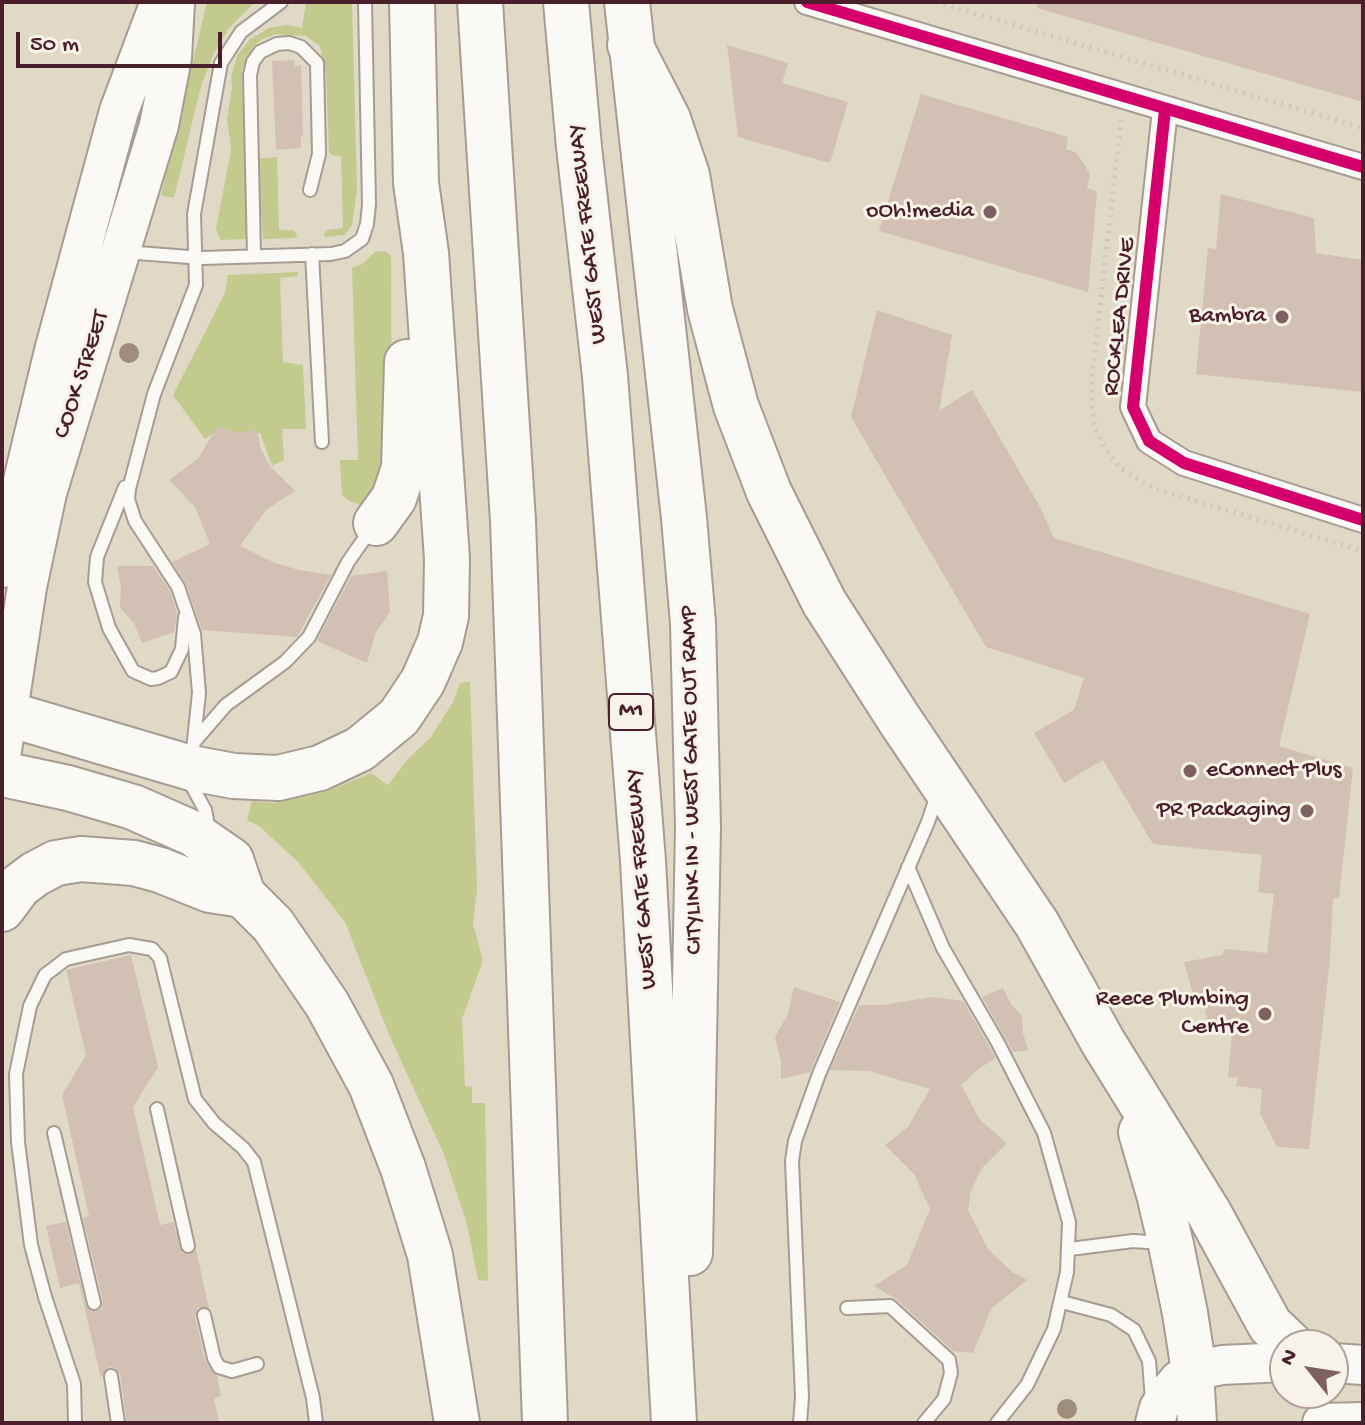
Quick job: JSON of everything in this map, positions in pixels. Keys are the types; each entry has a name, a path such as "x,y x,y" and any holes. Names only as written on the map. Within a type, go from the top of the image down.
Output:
{"highway":[{"path":"4,726 192,756 234,776 267,778 300,774 341,760 360,749 399,717 423,681 440,642 446,616 447,559 426,253 416,183 412,2"},
{"path":"480,2 513,521 545,1423"},
{"name":"WEST GATE FREEWAY","path":"566,2 605,376 643,861 674,1423"},
{"name":"CITYLINK IN - WEST GATE OUT RAMP","path":"627,2 684,518 697,716 694,1119 686,1423"},
{"path":"630,45 668,119 687,175 710,309 722,359 736,406 769,492 841,631 1037,924 1103,1042 1209,1213 1274,1329"},
{"path":"376,523 394,498 404,468 407,368 405,261 416,183"},
{"path":"2,774 68,788 133,807 192,833 231,860 243,895 273,925 310,979 371,1085 403,1168 430,1255 457,1423"},
{"path":"2,909 19,886 35,874 56,863 81,859 134,863 210,890 243,895"},
{"path":"1103,1042 1141,1132 1171,1245 1194,1371"}],"main road":[{"name":"COOK STREET","path":"2,568 54,351 118,115 160,2"},
{"name":"COOK STREET","path":"4,726 27,587 47,493 159,125 172,58 175,2"},
{"path":"118,115 159,125"},
{"path":"1154,1423 1169,1392 1179,1380 1194,1371 1222,1365 1269,1363"},
{"path":"1194,1371 1197,1423"},
{"path":"1322,1423 1363,1422"}],"street":[{"path":"807,2 1363,167"},
{"name":"ROCKLEA DRIVE","path":"1165,110 1133,407 1149,441 1184,463 1363,520"}],"lane":[{"path":"214,849 205,810 192,786 199,693 194,634 184,601 166,566 135,521 128,499 154,394 193,294 196,278 196,197 221,63 241,32 281,2"},
{"path":"121,252 194,258 339,253 362,239 367,224 365,2"},
{"path":"254,255 250,75 253,62 260,52 277,44 289,43 301,47 313,56 318,68 319,154 310,190"},
{"path":"312,254 322,442"},
{"path":"134,465 97,557 95,573 105,619 128,664 137,674 158,678 171,672 176,665 184,640 184,601"},
{"path":"192,756 226,705 285,662 309,637 348,562 376,523"},
{"path":"800,1423 802,1397 792,1161 795,1141 825,1060 928,822 942,780"},
{"path":"908,867 943,948 998,1043 1044,1133 1069,1222 1070,1249 1062,1302 1043,1357 1014,1404 997,1423"},
{"path":"75,1423 74,1384 31,1245 18,1142 16,1074 30,1006 45,975 66,959 129,945 152,949 160,958 195,1099 214,1123 254,1162 316,1411 316,1423"},
{"path":"157,1109 188,1246"},
{"path":"54,1133 94,1303"},
{"path":"1070,1249 1133,1241 1171,1245"},
{"path":"1062,1302 1111,1315 1134,1330 1149,1361 1154,1423"},
{"path":"847,1308 890,1306 949,1360 951,1373 944,1399 924,1423"},
{"path":"204,1315 219,1367 232,1371 257,1364"},
{"path":"111,1376 118,1423"}],"path":[{"path":"936,2 1363,128"}],"green space":[{"path":"207,2 255,2 228,29 214,53 201,86 174,198 161,195"},
{"path":"306,2 352,2 357,190 352,225 345,235 325,237 327,230 343,228 341,156 329,152 326,73 320,46 306,36 276,34 252,48 242,70 248,234 245,239 221,240 216,229 231,150 227,119 231,77 237,56 249,40 269,28 287,25 302,28"},
{"path":"277,157 279,230 293,230 296,238 263,239 257,159"},
{"path":"384,251 391,255 392,462 364,507 342,495 340,460 358,460 352,268 362,264 375,252"},
{"path":"298,272 298,276 280,278 283,362 303,365 306,429 282,429 284,460 272,466 260,433 245,436 221,428 205,439 173,395 225,293 228,275"},
{"path":"470,682 477,889 473,924 483,960 462,1019 465,1086 472,1087 472,1103 485,1103 488,1281 478,1280 467,1224 444,1154 390,1037 345,922 298,862 259,826 247,820 252,801 273,803 328,791 371,773 388,785 407,760 431,737 453,702 460,683"}],"building":[{"path":"1038,2 1363,2 1363,102 1037,8"},
{"path":"727,45 788,63 782,83 848,102 830,163 738,137"},
{"path":"294,60 295,66 301,65 301,148 276,150 272,61"},
{"name":"oOh!media","path":"921,94 1068,137 1066,149 1077,153 1090,174 1087,188 1097,192 1088,292 879,231"},
{"name":"Bambra","path":"1221,194 1314,218 1316,253 1363,260 1363,392 1196,374 1208,248 1216,249"},
{"path":"877,310 952,335 939,411 972,390 1040,507 1054,538 1310,614 1279,746 1353,768 1339,898 1333,898 1330,959 1309,1149 1277,1147 1260,1113 1262,1089 1236,1086 1238,1078 1228,1077 1233,1025 1209,1024 1203,1003 1196,1005 1184,962 1223,955 1224,949 1267,953 1274,894 1258,892 1262,855 1153,844 1103,760 1064,783 1034,733 1074,710 1084,678 986,647 851,417"},
{"path":"217,426 237,433 257,430 261,449 270,466 295,491 266,510 240,546 275,563 331,575 297,637 202,630 186,584 172,562 210,544 195,507 169,480 198,459"},
{"path":"117,566 153,566 170,591 177,613 174,632 142,643 135,625 120,607"},
{"path":"387,571 390,612 375,634 367,663 317,641 351,576"},
{"path":"131,955 158,1067 133,1107 160,1225 173,1222 182,1253 189,1255 196,1250 209,1308 198,1308 195,1317 205,1360 217,1376 221,1396 214,1398 219,1423 127,1423 120,1374 109,1367 101,1378 79,1283 60,1288 46,1226 66,1222 86,1306 91,1311 100,1310 103,1301 83,1218 89,1216 62,1095 86,1055 66,970"},
{"path":"794,987 840,1002 810,1072 781,1079 781,1062 775,1037 788,1014"},
{"path":"1003,988 1022,1016 1028,1050 1013,1052 982,997"},
{"path":"931,997 963,1001 996,1058 961,1085 980,1120 1007,1143 982,1168 971,1191 968,1210 988,1249 1012,1272 1027,1280 991,1309 973,1353 953,1351 896,1299 874,1286 907,1265 930,1209 914,1174 885,1145 908,1127 930,1089 869,1071 830,1070 859,1005 884,1005"}],"cycle path":[{"path":"807,2 1363,167"},
{"path":"1165,110 1133,407 1149,441 1184,463 1363,520"}],"place":[{"name":"oOh!media","path":"990,212"},
{"name":"Bambra","path":"1282,317"},
{"name":"eConnect Plus","path":"1190,771"},
{"name":"PR Packaging","path":"1307,811"},
{"name":"Reece Plumbing Centre","path":"1265,1014"}]}
